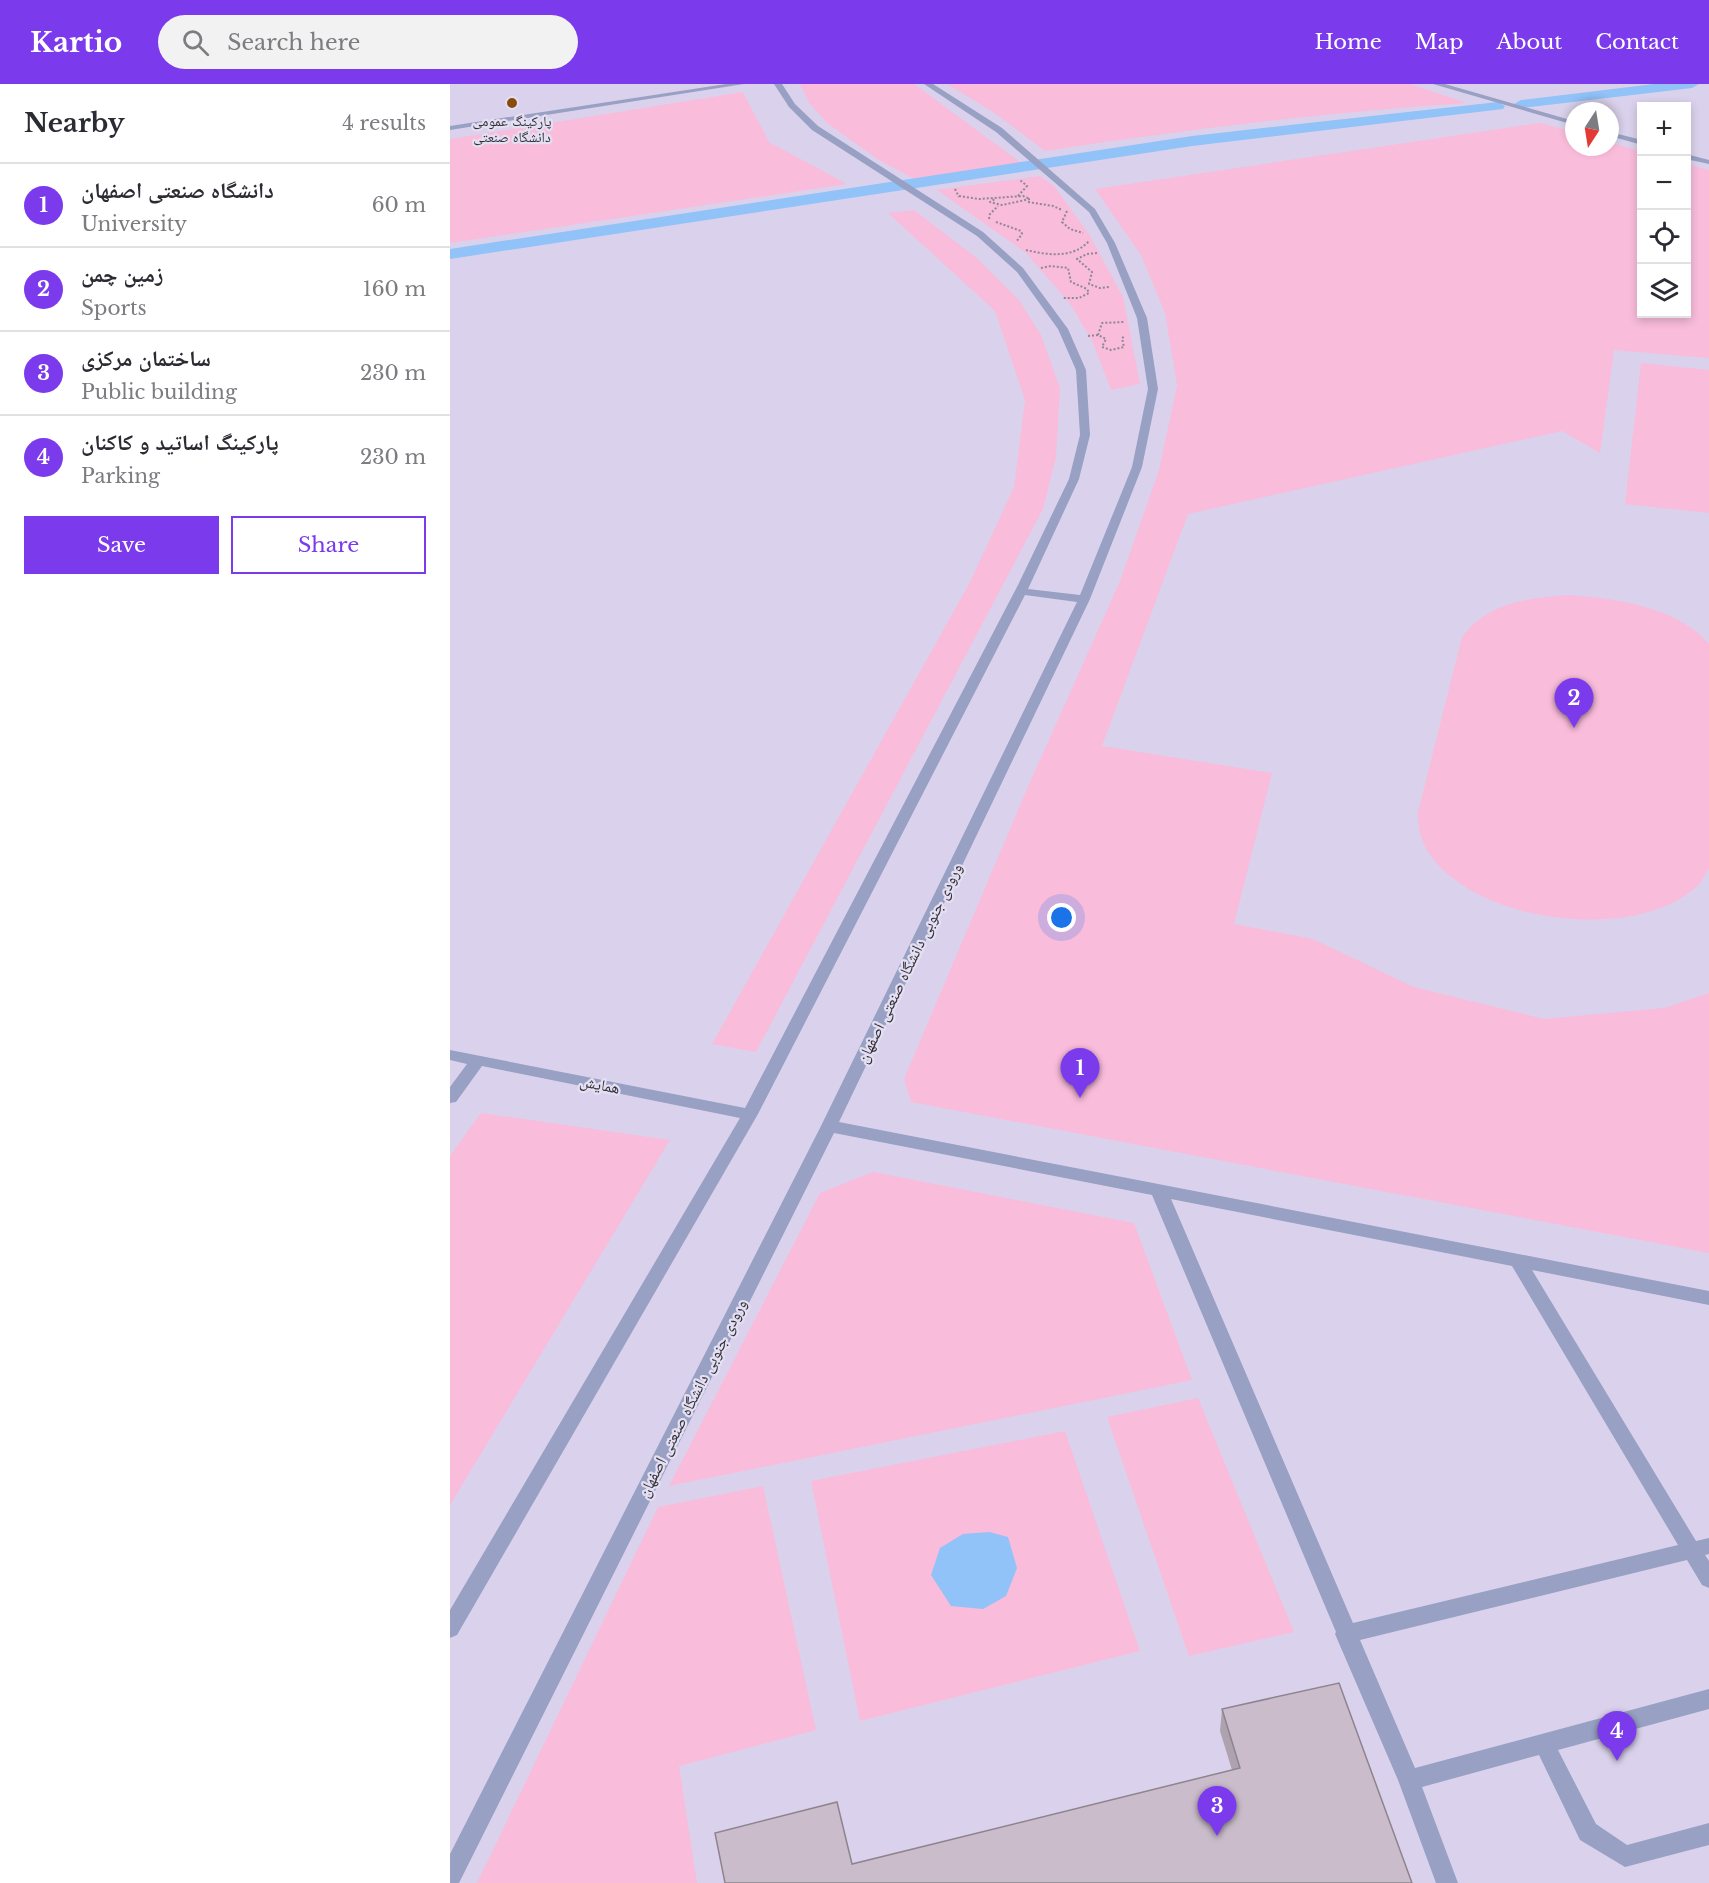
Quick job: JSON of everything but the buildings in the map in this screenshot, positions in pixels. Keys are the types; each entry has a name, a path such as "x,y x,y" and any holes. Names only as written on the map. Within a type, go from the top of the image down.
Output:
{"street":[{"path":"450,128 740,84"},
{"path":"450,1629 750,1114 1020,591 1074,479 1085,435 1080,370 1063,329 1024,274 980,234 815,128 792,105 778,84"},
{"name":"ورودی جنوبی دانشگاه صنعتی اصفهان","path":"450,1878 829,1126 975,828 1083,599 1137,467 1153,389 1142,318 1116,255 1097,219 1086,205 999,130 928,84"},
{"path":"1437,84 1565,120"},
{"path":"1619,137 1637,142"},
{"path":"1691,157 1709,162"},
{"path":"1020,591 1083,599"},
{"name":"همایش","path":"450,1055 750,1114"},
{"path":"450,1098 478,1060"},
{"path":"829,1126 1709,1298"},
{"path":"1159,1191 1345,1634 1409,1780 1447,1883"},
{"path":"1516,1260 1700,1548 1709,1579"},
{"path":"1345,1634 1700,1548"},
{"path":"1409,1780 1709,1699"},
{"path":"1545,1745 1588,1832 1625,1856 1709,1834"}],"path":[{"path":"1018,196 1028,186 1020,180"},
{"path":"959,196 995,199 1018,196 1028,198 1028,201"},
{"path":"995,199 990,202 999,206"},
{"path":"1065,212 1062,222 1064,225 1088,236 1089,240 1084,247 1066,253 1035,252 1019,246 1016,243 1022,234 1021,231 1006,224 989,222 990,214 999,206 1028,201 1053,206 1065,212 1086,205"},
{"path":"1116,255 1095,253 1077,259 1092,272 1089,284 1094,287 1108,287 1127,282"},
{"path":"1024,274 1051,266 1068,268 1071,282 1087,289 1089,293 1079,298 1040,297"},
{"path":"1121,331 1126,334 1122,338 1124,347 1111,350 1102,347 1106,339 1098,333 1101,331 1102,323 1124,322 1124,327"}],"shaded area":[{"path":"450,84 1709,84 1709,1883 450,1883"},
{"path":"800,84 914,84 1024,165 918,181 879,160 827,123 809,103"},
{"path":"947,84 1410,84 1467,103 1255,122 1045,151 993,112"},
{"path":"743,92 769,142 847,184 450,243 450,139"},
{"path":"1540,123 1565,130 1565,156 1619,156 1619,145 1637,150 1637,318 1691,318 1691,165 1709,170 1709,358 1614,350 1600,453 1562,431 1188,514 1102,746 1272,773 1234,924 1313,939 1414,987 1544,1019 1664,1008 1709,993 1709,1253 911,1102 904,1079 1026,791 1120,581 1159,470 1177,385 1165,313 1141,255 1095,189"},
{"path":"1040,176 1054,186 1089,234 1123,297 1140,384 1111,390 1093,343 1071,305 1026,253 937,190"},
{"path":"914,210 978,259 1019,300 1041,335 1060,388 1056,457 1043,509 756,1052 712,1044 970,582 1014,487 1025,400 995,311 888,213"},
{"path":"1641,363 1709,370 1709,513 1625,504"},
{"path":"1569,595 1625,602 1663,613 1696,631 1709,644 1709,867 1703,879 1690,892 1674,902 1646,913 1614,918 1579,919 1544,916 1510,907 1478,894 1451,877 1430,855 1420,834 1418,812 1462,637 1472,625 1496,609 1524,600"},
{"path":"481,1113 670,1140 450,1505 450,1156"},
{"path":"873,1172 1134,1223 1192,1380 669,1486 820,1193"},
{"path":"1198,1398 1294,1632 1189,1656 1107,1417"},
{"path":"1065,1431 1140,1651 860,1721 811,1481"},
{"path":"763,1486 816,1730 679,1766 697,1883 477,1883 658,1507"}],"water":[{"path":"989,1532 1008,1537 1017,1568 1006,1596 983,1609 951,1606 931,1575 940,1548 963,1534"}],"waterway":[{"path":"1521,104 1692,84"},
{"path":"450,254 1192,141 1498,106"}],"place":[{"name":"پارکینگ عمومی دانشگاه صنعتی","path":"512,103"},
{"name":"زمین چمن","path":"1574,728"},
{"name":"دانشگاه صنعتی اصفهان","path":"1080,1098"},
{"name":"پارکینگ اساتید و کاکنان","path":"1617,1761"},
{"name":"ساختمان مرکزی","path":"1217,1836"}]}
